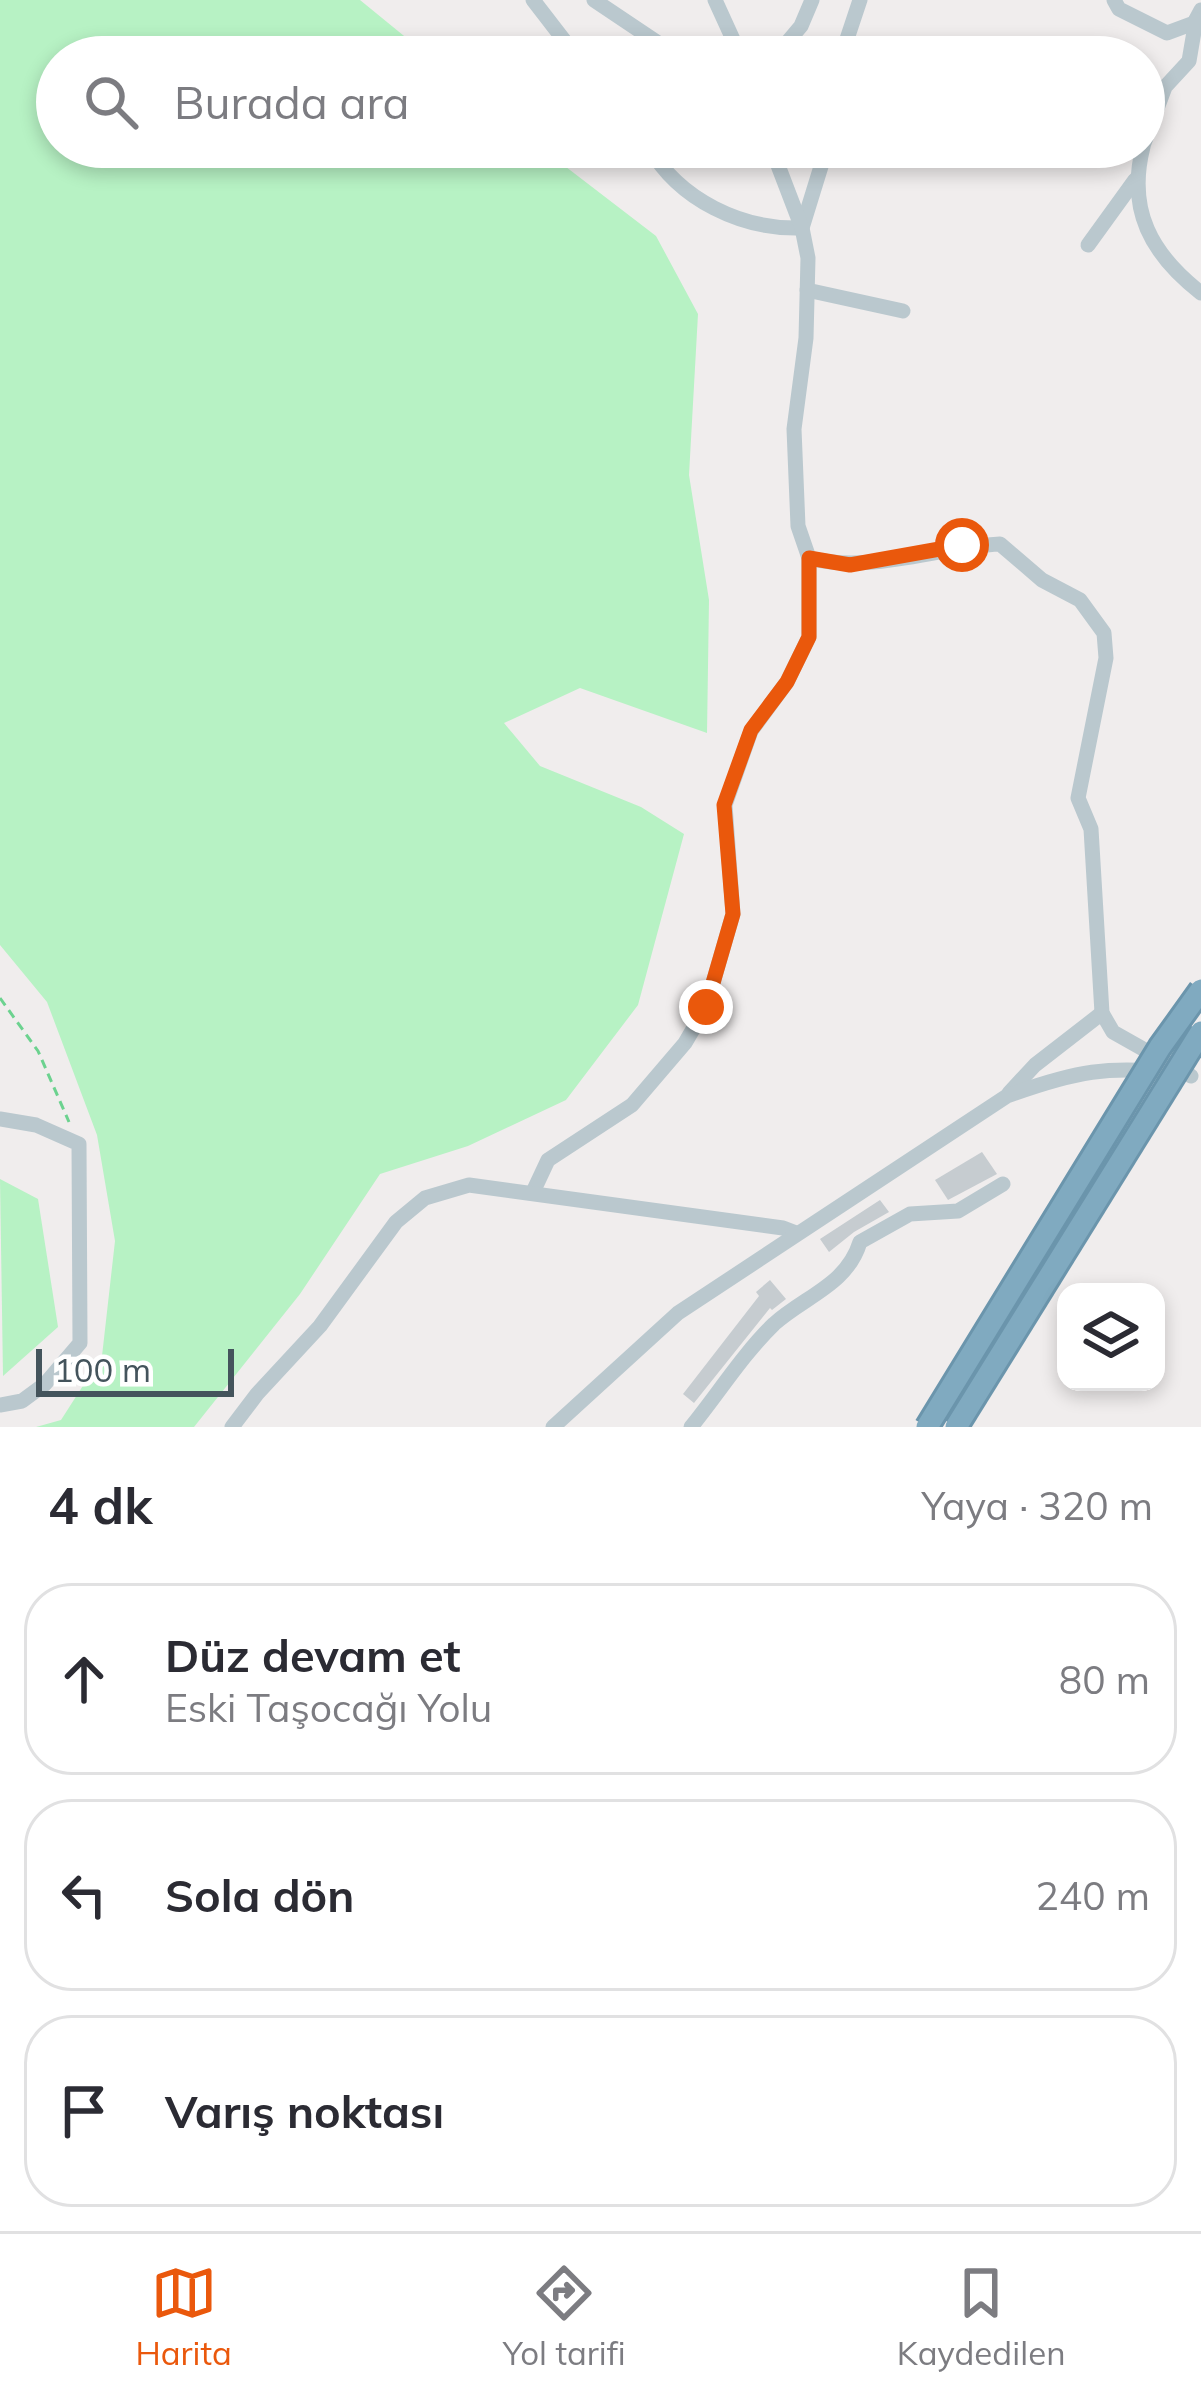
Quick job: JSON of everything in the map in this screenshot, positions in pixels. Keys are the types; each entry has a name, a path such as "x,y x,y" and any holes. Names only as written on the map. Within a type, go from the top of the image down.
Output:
{"highway":[{"path":"927,1427 1160,1047 1201,990"},
{"path":"956,1427 1201,1032"}],"street":[{"path":"533,0 559,36"},
{"path":"594,0 648,36"},
{"path":"715,0 731,36"},
{"path":"793,36 812,0"},
{"path":"849,36 860,0"},
{"path":"1120,4 1167,33 1198,15"},
{"path":"1165,87 1189,62 1198,15"},
{"path":"660,168 686,192 742,221 802,228"},
{"path":"532,1192 548,1160 632,1105 685,1042 706,1007 733,914 724,805 751,730 787,682 809,637 809,558 798,526 794,429 807,290 802,228 778,168"},
{"path":"802,228 821,168"},
{"path":"1138,168 1138,206 1154,243 1201,293"},
{"path":"1088,245 1135,180"},
{"path":"807,290 903,311"},
{"path":"809,558 850,565 962,545 1000,544 1042,580 1080,599 1104,633 1106,658 1078,798 1091,830 1102,1013 1114,1032 1196,1077"},
{"path":"1007,1096 1035,1065 1102,1013"},
{"path":"553,1427 678,1313 1007,1096 1062,1076 1128,1067 1196,1077"},
{"path":"0,1119 36,1125 80,1144 80,1343 45,1384 22,1401 0,1406"},
{"path":"691,1427 774,1324 841,1276 854,1261 860,1242 910,1214 958,1211 1004,1184"},
{"path":"232,1427 320,1326 409,1209 441,1191 469,1185 532,1192 796,1233"}],"path":[{"path":"0,998 38,1051 80,1144"}],"green space":[{"path":"0,0 360,0 404,36 36,36 36,168 567,168 656,236 698,314 689,475 709,600 707,733 580,688 504,723 540,766 641,807 684,834 638,1005 566,1100 468,1146 380,1174 300,1294 194,1427 36,1427 61,1420 102,1356 115,1241 97,1135 47,1002 0,945"},
{"path":"0,1179 38,1199 58,1327 3,1376"}],"building":[{"path":"982,1152 997,1174 948,1200 935,1180"},
{"path":"880,1200 889,1212 829,1252 820,1239"},
{"path":"770,1280 786,1299 770,1308 694,1403 683,1394 759,1296 756,1292"}],"route":[{"path":"706,1007 733,914 724,805 751,730 787,682 809,637 809,558 850,565 962,545"}]}
